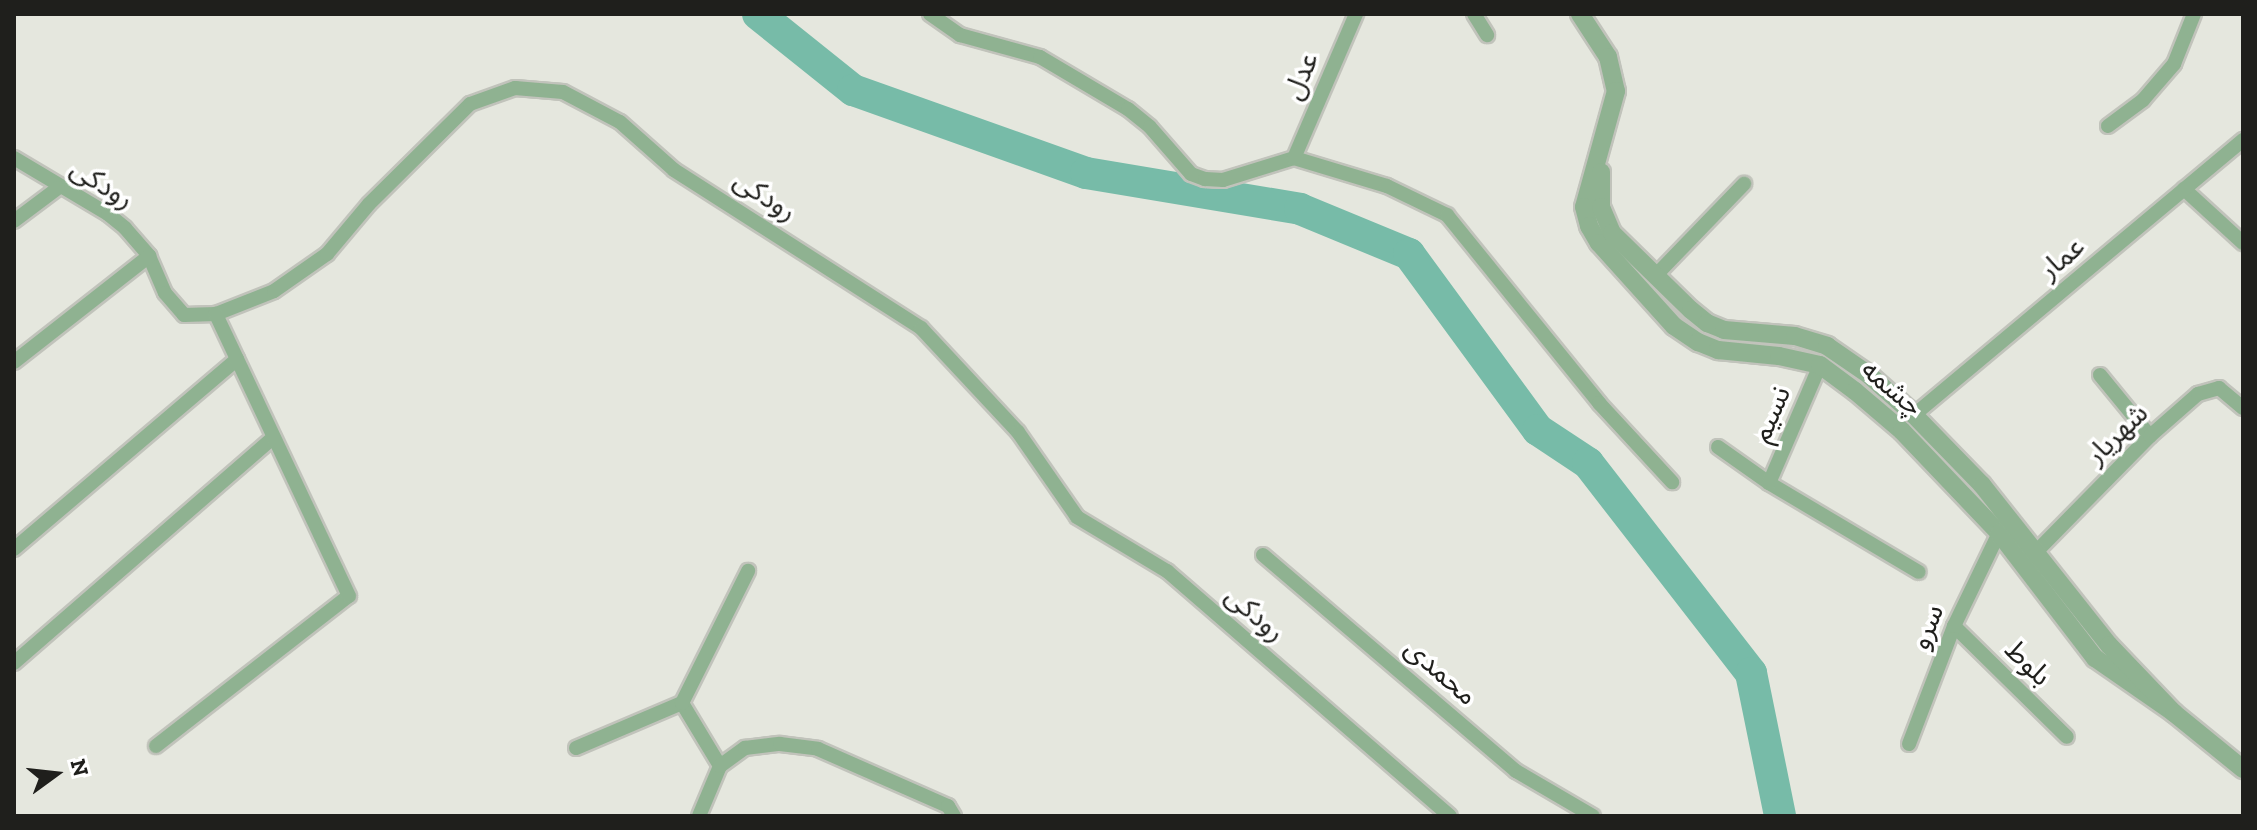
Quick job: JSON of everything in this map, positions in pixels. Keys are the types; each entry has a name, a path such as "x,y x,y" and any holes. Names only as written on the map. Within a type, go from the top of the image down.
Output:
{"street":[{"path":"930,14 960,35 1040,57 1116,102 1141,118 1191,174 1223,180 1294,158 1387,186 1453,220 1599,403 1672,482"},
{"name":"عدل","path":"1294,158 1356,14"},
{"path":"1474,14 1487,35"},
{"name":"چشمه","path":"1580,14 1608,57 1616,91 1584,207 1589,226 1599,243 1674,326 1718,350 1779,356 1820,365 1902,431 1999,533 2030,557"},
{"path":"2108,126 2143,100 2174,64 2194,14"},
{"name":"رودکی","path":"14,158 58,188 108,214 149,256 173,306 184,315 216,314 274,291 327,254 369,204 470,104 515,88 563,92 620,122 674,170 921,328 1018,432 1077,517 1167,571 1450,816"},
{"name":"عمار","path":"1914,415 2243,140"},
{"name":"چشمه","path":"1601,153 1605,220 1612,233 1707,323 1724,330 1795,336 1827,346 1869,375 1914,415 1982,485 2030,557 2060,616 2095,658 2174,713 2243,769"},
{"path":"1656,275 1744,184"},
{"path":"14,221 58,188"},
{"path":"2184,189 2243,243"},
{"path":"14,362 149,256"},
{"path":"156,746 349,596 216,314"},
{"path":"14,549 237,359"},
{"name":"نسیم","path":"1769,483 1820,365"},
{"path":"2100,375 2150,436"},
{"name":"شهریار","path":"2030,557 2150,436 2205,390 2219,388 2243,408"},
{"path":"14,663 274,437"},
{"path":"1718,447 1769,483 1919,572"},
{"name":"سرو","path":"1909,744 1954,626 1999,533"},
{"name":"محمدی","path":"1263,555 1516,771 1593,816"},
{"path":"576,748 682,703 748,571"},
{"name":"بلوط","path":"1954,626 2067,737"},
{"path":"682,703 720,766"},
{"path":"699,816 720,766 745,748 780,744 818,749 948,806 954,816"}],"waterway":[{"path":"758,14 853,90 1086,173 1300,209 1409,254 1538,430 1588,463 1751,673 1780,816"}]}
